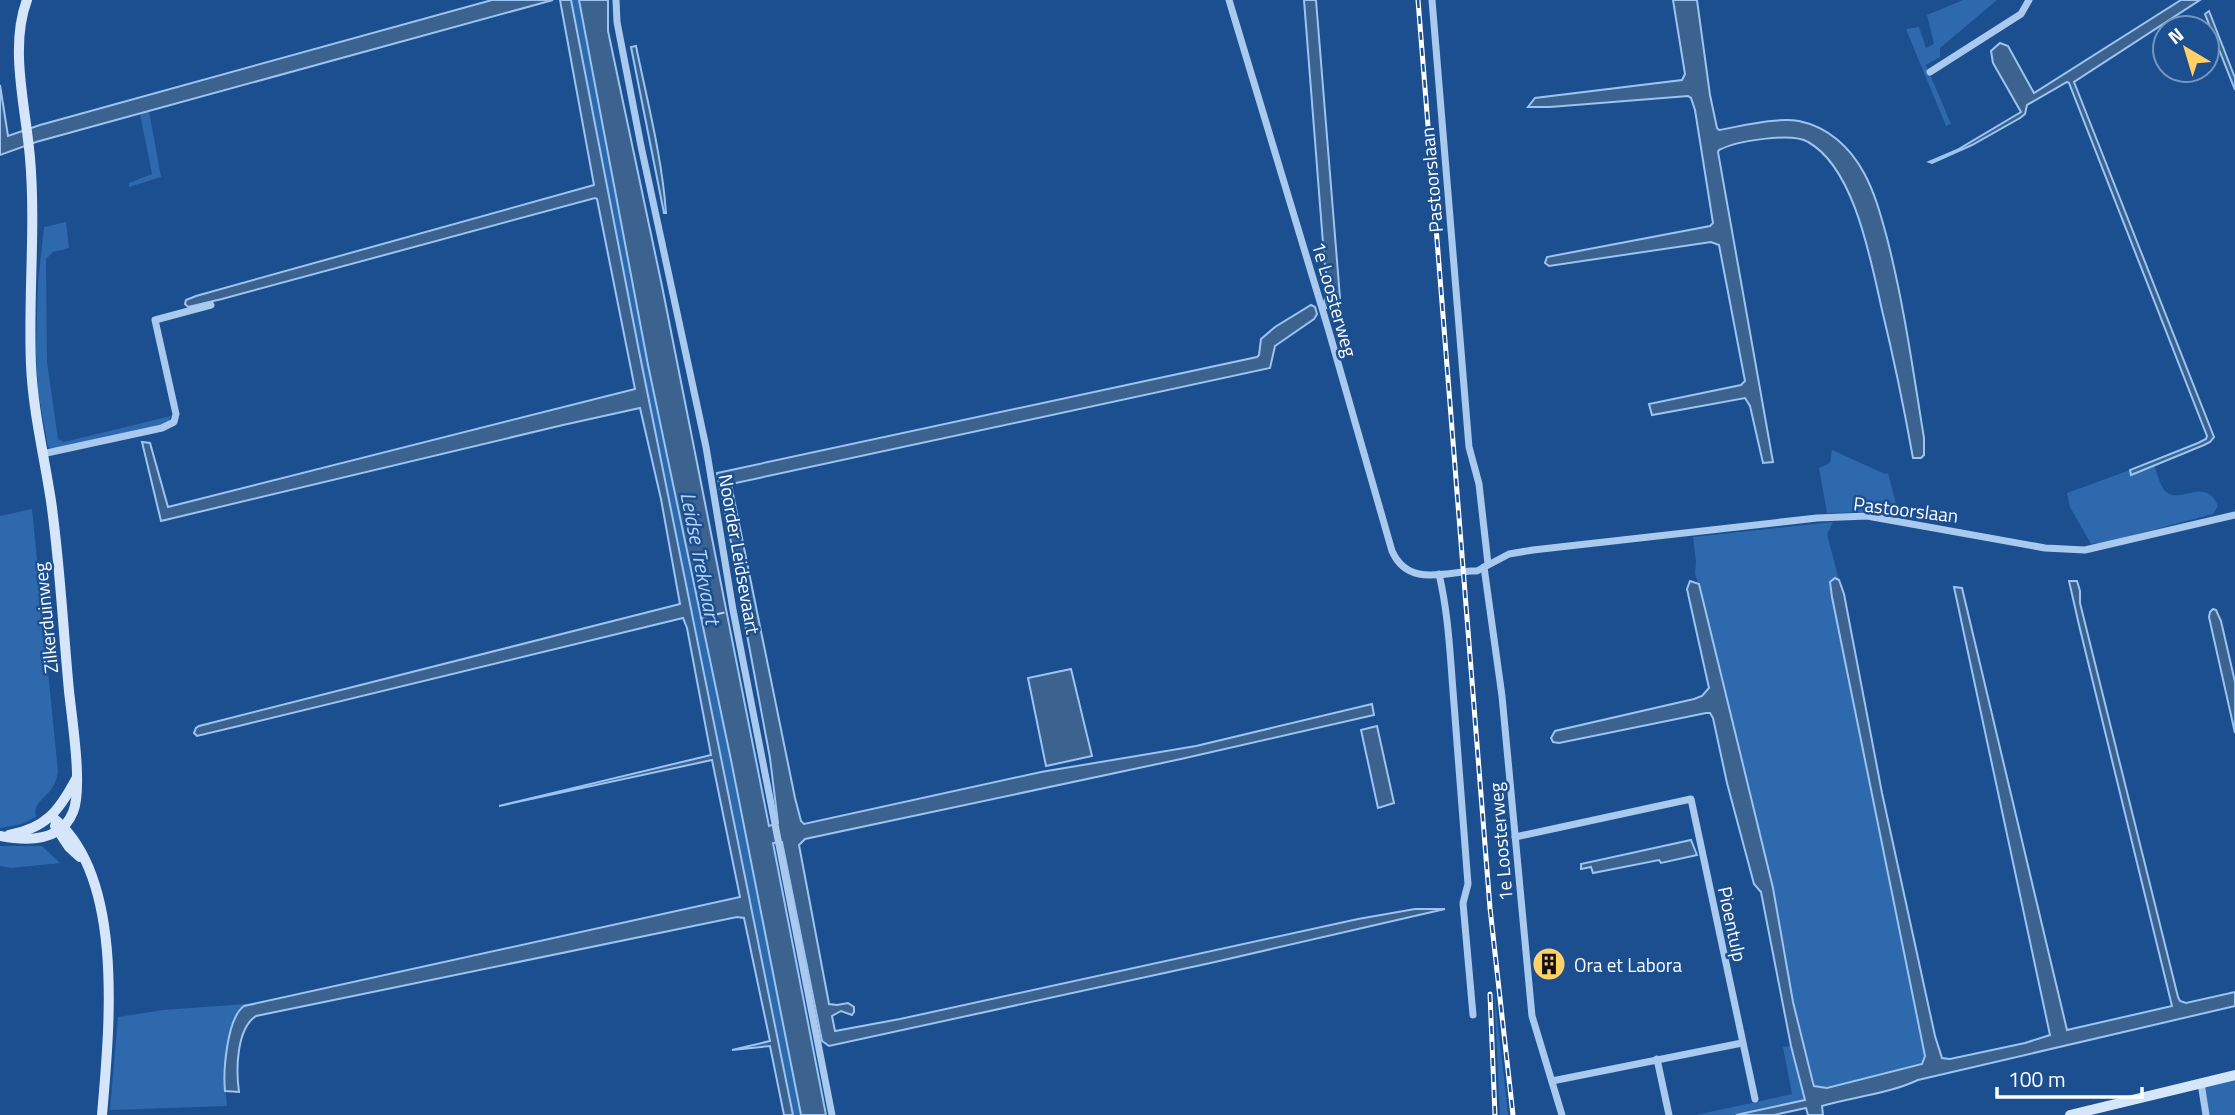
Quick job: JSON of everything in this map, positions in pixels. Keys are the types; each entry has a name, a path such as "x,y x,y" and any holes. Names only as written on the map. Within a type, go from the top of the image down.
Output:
{"main road":[{"name":"Zilkerduinweg","path":"27,0 21,24 19,51 29,148 32,220 33,397 51,502 78,799 73,815 60,828"},
{"path":"60,828 46,837 24,841 0,836 33,828 52,817 76,779"},
{"path":"52,817 75,841 92,874 99,903 108,958 108,1043 102,1115"},
{"path":"2070,1115 2235,1075"}],"street":[{"name":"Noorder Leidsevaart","path":"616,0 617,22 627,72 706,447 733,610 832,1115"},
{"name":"1e Loosterweg","path":"1229,0 1396,561 1411,573 1420,575 1477,571 1486,566 1502,696 1532,1016 1562,1115"},
{"name":"Pastoorslaan","path":"1432,0 1469,447 1479,484 1486,566 1509,554 1533,550 1817,518 1867,516 2045,548 2085,550 2235,515"},
{"path":"1930,72 2021,13 2029,0"},
{"path":"42,454 162,428 174,422 176,414 155,320 211,305"},
{"name":"1e Loosterweg","path":"1439,574 1460,767 1468,884 1463,903 1474,1015"},
{"name":"Pioentulp","path":"1516,837 1691,799 1742,1043"},
{"path":"1552,1081 1742,1043 1755,1099"},
{"path":"1657,1059 1669,1115"},
{"path":"2201,1083 2206,1115"}],"shaded area":[{"path":"571,0 579,0 648,365 731,760 801,1115 793,1115"},
{"path":"1963,0 1997,0 1940,48 1940,57 1926,65 1951,124 1946,126 1906,29 1919,27 1926,48 1934,44 1927,15"},
{"path":"149,111 161,177 129,187 129,183 152,174 140,114"},
{"path":"66,222 69,248 53,252 46,259 47,362 58,439 64,442 171,416 167,424 56,449 48,447 38,391 38,283 44,227"},
{"path":"1832,450 1888,473 1899,516 1869,512 1827,513 1819,468 1830,463"},
{"path":"2154,465 2165,491 2171,495 2199,492 2213,497 2218,506 2213,514 2091,544 2070,507 2067,493 2130,470 2131,474"},
{"path":"32,509 58,772 53,786 36,808 36,817 22,824 0,828 0,516"},
{"path":"1833,522 1827,534 1839,580 1837,578 1839,635 1925,1060 1917,1066 1827,1088 1814,1086 1793,1002 1773,888 1695,574 1693,537"},
{"path":"0,846 42,846 60,863 11,868 0,866"},
{"path":"1494,988 1508,1115 1500,1115"},
{"path":"260,1003 244,1006 235,1016 224,1071 227,1106 110,1110 118,1017 163,1010"},
{"path":"1791,1046 1805,1100 1736,1115 1696,1115 1792,1094 1783,1047"},
{"path":"2235,1078 2235,1115 2208,1115 2204,1086"}],"water":[{"path":"492,0 553,0 36,142 0,155 0,85 8,136"},
{"path":"560,0 571,0 793,1115 784,1115 770,1046 732,1050 770,1041 744,918 737,917 256,1016 244,1030 241,1040 238,1062 239,1092 225,1091 230,1033 238,1012 244,1006 740,897 712,760 499,806 711,755 683,618 197,736 194,733 199,726 680,604 661,499 640,408 161,521 142,442 150,443 168,507 635,389 595,198 222,299 188,307 185,304 186,300 196,296 594,185"},
{"name":"Leidse Trekvaart","path":"579,0 608,0 608,31 662,286 769,826 778,823 770,758 717,473 1257,357 1261,339 1275,327 1311,305 1315,307 1317,314 1314,319 1275,346 1270,368 731,484 795,798 804,824 1041,772 1196,746 1372,704 1374,715 805,839 799,845 829,1004 848,1003 854,1007 852,1015 841,1011 832,1016 835,1031 1358,919 1415,909 1445,909 829,1046 822,1041 782,842 773,843 826,1115 801,1115 731,760 648,365"},
{"path":"1304,0 1316,0 1340,298 1330,309 1326,308 1324,302 1327,280"},
{"path":"1673,0 1697,0 1710,95 1719,130 1780,120 1810,124 1829,133 1845,147 1864,173 1887,238 1908,338 1924,438 1924,455 1921,458 1913,458 1891,347 1858,218 1838,172 1824,155 1808,142 1790,138 1764,139 1727,147 1718,152 1773,462 1763,463 1750,406 1745,398 1652,415 1649,404 1741,385 1745,381 1719,245 1711,242 1549,266 1545,263 1547,257 1710,226 1713,223 1695,110 1688,96 1528,107 1535,98 1682,80 1685,74"},
{"path":"2181,0 2200,0 2178,14 2159,14"},
{"path":"2151,19 2151,32 2074,82 2214,437 2204,445 2131,475 2130,470 2198,443 2207,436 2069,83 2027,105 2025,114 2020,118 1972,145 1929,162 1957,150 2021,112 1993,63 1991,51 2000,43 2008,46 2034,93"},
{"path":"2221,42 2235,78 2235,90 2221,55"},
{"path":"636,46 658,150 666,213 631,47"},
{"path":"1835,578 1839,580 1844,594 1882,793 1942,1058 1950,1059 2050,1035 1954,587 1962,588 2067,1030 2172,1006 2069,581 2077,581 2080,591 2080,603 2178,997 2186,1003 2235,992 2235,1006 1918,1080 1883,1092 1822,1106 1823,1115 1808,1115 1806,1108 1774,1115 1736,1115 1805,1100 1791,1046 1761,892 1754,884 1713,718 1710,713 1706,713 1559,743 1553,742 1551,738 1555,731 1702,696 1709,688 1687,589 1690,581 1699,584 1773,888 1793,1002 1814,1086 1827,1088 1922,1064 1925,1056 1832,597 1830,582"},
{"path":"2213,609 2221,621 2235,682 2235,733 2209,617"},
{"path":"1071,669 1092,756 1046,766 1028,678"},
{"path":"1377,726 1394,803 1378,808 1361,730"},
{"path":"1691,840 1697,855 1593,873 1591,867 1581,869 1581,864"}],"ferry route":[{"path":"700,618 727,612"}],"railway":[{"path":"1418,0 1490,908 1513,1115"},
{"path":"1490,994 1495,1115"}],"place":[{"name":"Ora et Labora","path":"1549,964"}]}
